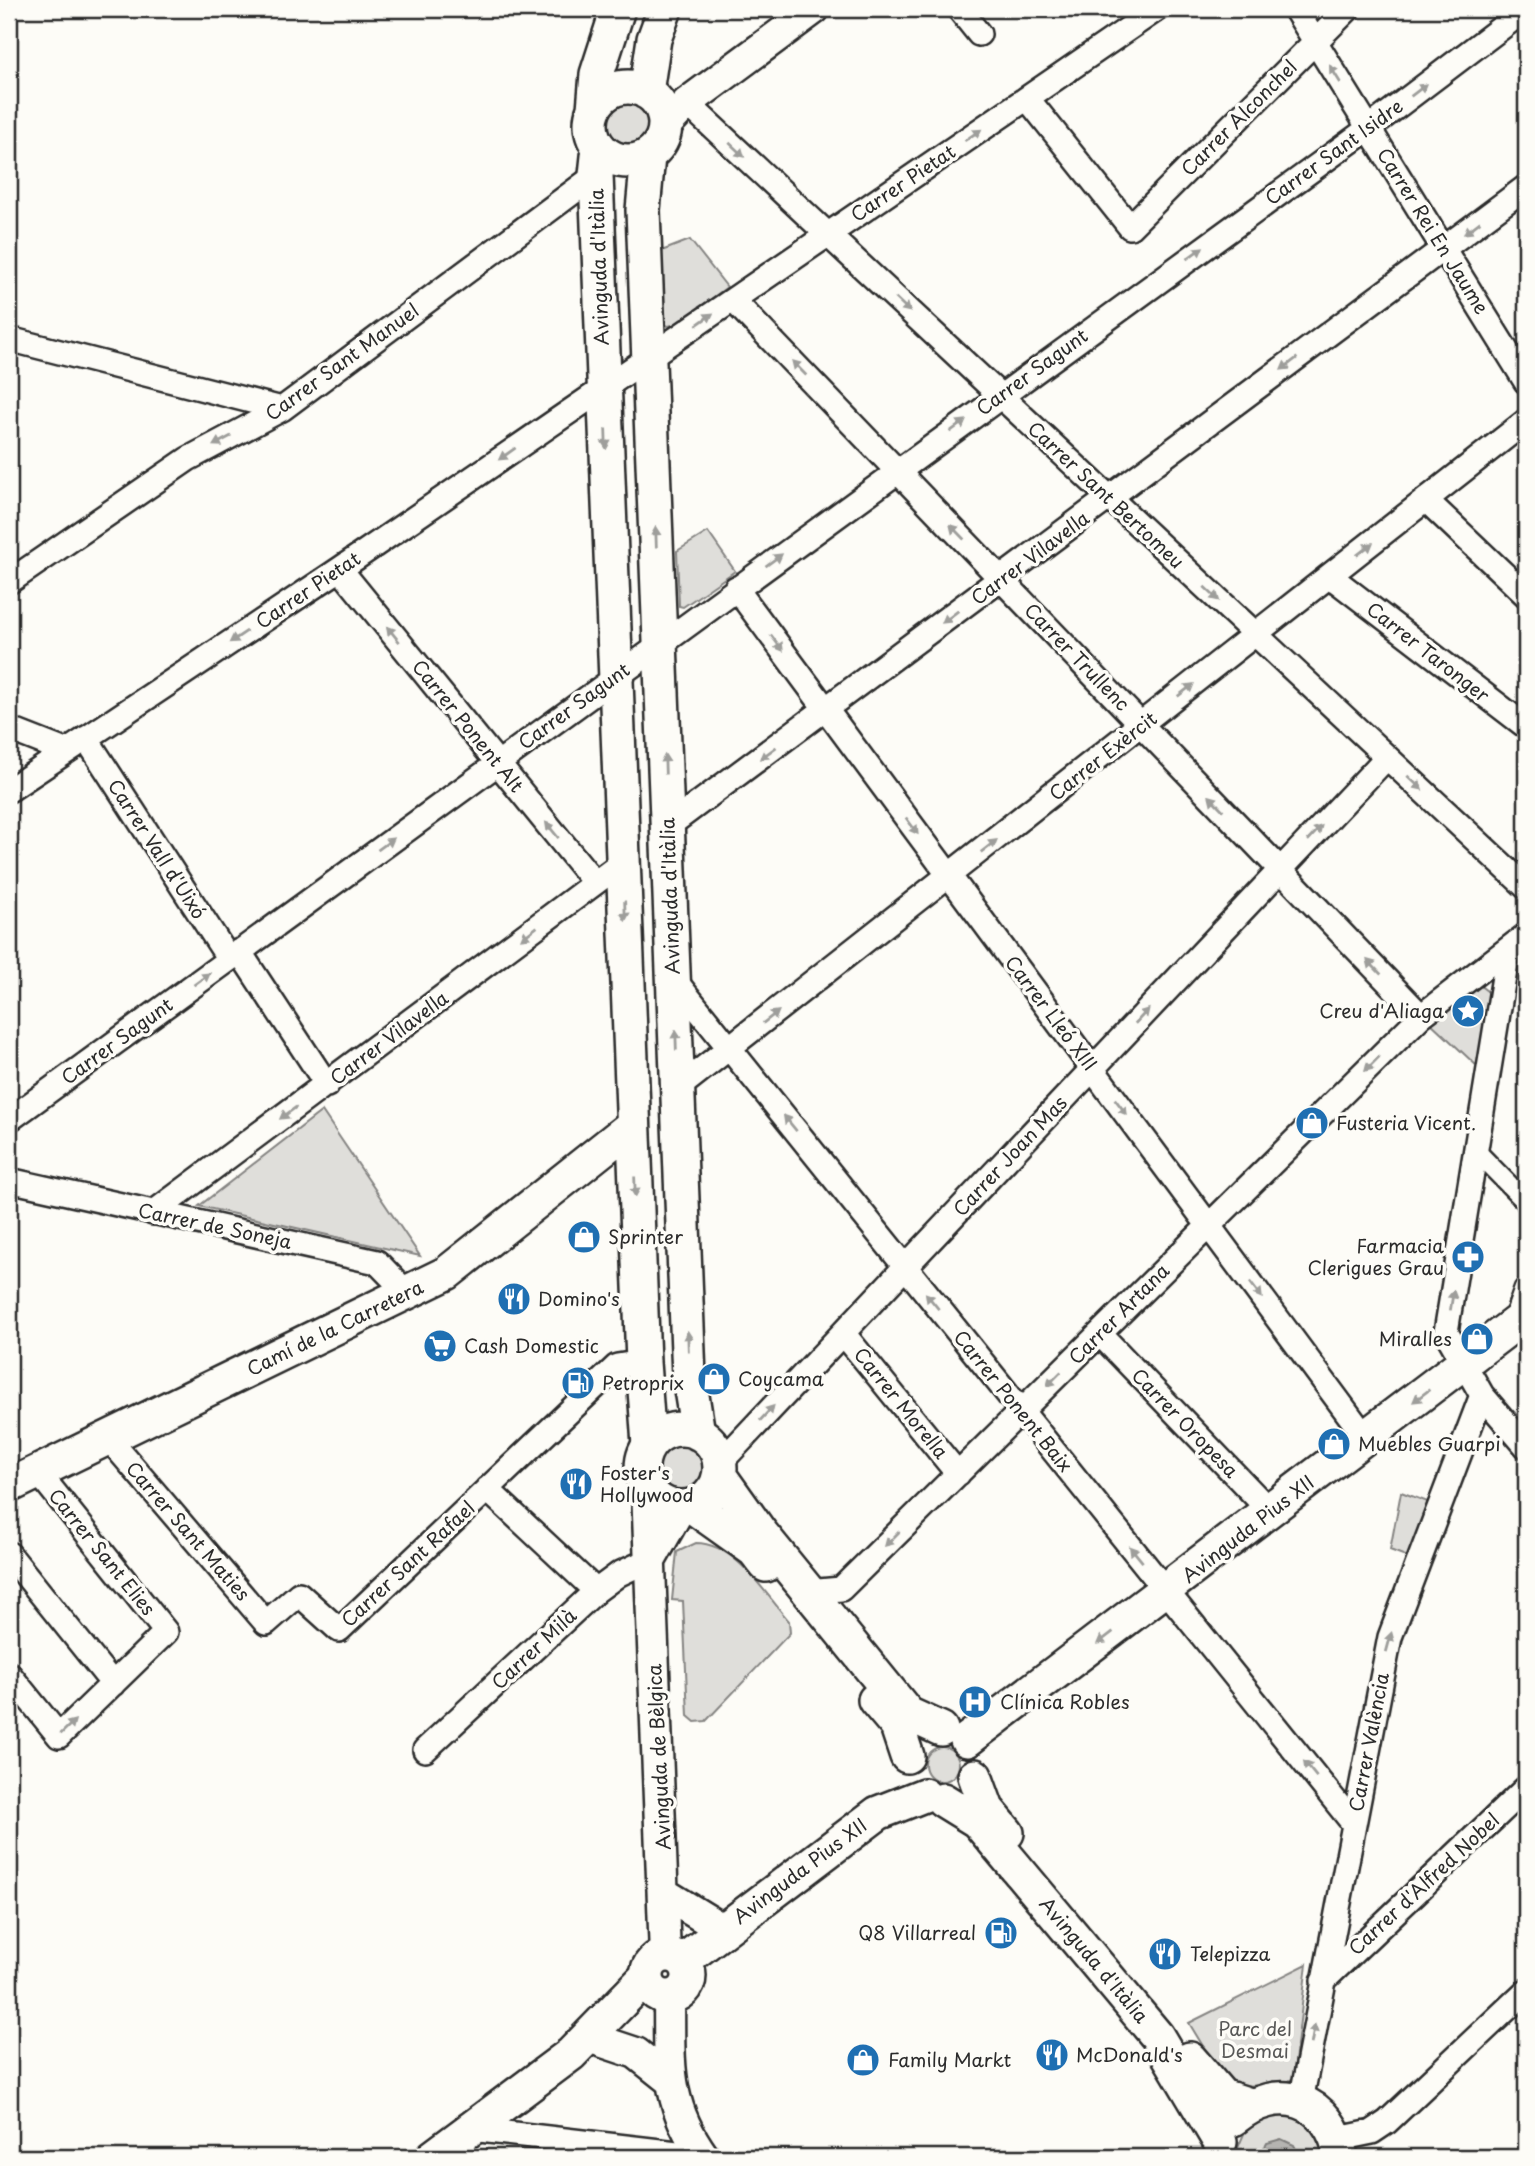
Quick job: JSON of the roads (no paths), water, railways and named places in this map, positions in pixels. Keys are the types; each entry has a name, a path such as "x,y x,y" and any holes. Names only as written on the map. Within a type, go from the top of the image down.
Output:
{"main road":[{"path":"594,109 601,99 622,88 646,92 660,106 676,114 648,156 638,160 597,161 592,129 597,74 618,9"},
{"path":"646,92 653,39 665,9"},
{"name":"Avinguda d'Itàlia","path":"648,156 643,210 667,827 689,1377 698,1433"},
{"name":"Avinguda d'Itàlia","path":"597,161 633,1125 649,1445"},
{"name":"Camí de la Carretera","path":"23,1479 447,1273 633,1125"},
{"name":"Avinguda Pius XII","path":"954,1735 1166,1591 1520,1319"},
{"path":"672,1430 698,1433 709,1440 720,1470 808,1592 908,1714 954,1735 975,1753 975,1776 963,1793 920,1781 897,1726 754,1550 686,1507 656,1499 648,1489 641,1467 649,1445 672,1430"},
{"path":"686,1507 710,1495 720,1470"},
{"path":"920,1781 920,1737 954,1735"},
{"name":"Avinguda d'Itàlia","path":"975,1776 987,1809 1168,2029 1206,2081 1222,2096 1250,2105"},
{"name":"Avinguda d'Itàlia","path":"920,1781 978,1821 1157,2036 1220,2149"},
{"name":"Avinguda Pius XII","path":"433,2157 586,2048 722,1929 920,1781"},
{"path":"1220,2149 1231,2120 1250,2105 1275,2098 1301,2101 1324,2116 1340,2148"}],"street":[{"path":"676,114 814,9"},
{"path":"959,9 979,34"},
{"name":"Carrer Pietat","path":"649,358 1157,9"},
{"name":"Carrer Rei En Jaume","path":"1295,9 1526,382"},
{"name":"Carrer Alconchel","path":"1027,98 1129,228 1348,9"},
{"name":"Carrer Sant Isidre","path":"1140,293 1369,128 1526,9"},
{"name":"Carrer Sant Bertomeu","path":"676,114 828,235 1526,887"},
{"name":"Carrer Sant Manuel","path":"9,582 188,459 282,409 597,161"},
{"name":"Carrer Vilavella","path":"667,827 1526,187"},
{"name":"Carrer Sagunt","path":"9,1120 1140,293"},
{"name":"Carrer Trullenc","path":"733,300 1421,1016"},
{"path":"9,339 282,409"},
{"path":"604,388 649,358"},
{"name":"Carrer Pietat","path":"9,790 341,569 604,388"},
{"name":"Carrer Exèrcit","path":"678,1088 950,877 1526,421"},
{"path":"1426,500 1526,595"},
{"name":"Carrer Ponent Alt","path":"341,569 595,883"},
{"name":"Carrer Taronger","path":"1330,576 1524,725 1526,723"},
{"name":"Carrer Lleó XIII","path":"736,588 1366,1438"},
{"path":"9,729 65,751"},
{"name":"Carrer Vall d'Uixó","path":"86,738 234,955 327,1085"},
{"name":"Carrer Joan Mas","path":"720,1470 843,1333 1387,757"},
{"name":"Carrer Vilavella","path":"153,1213 623,862"},
{"name":"Carrer Artana","path":"808,1592 842,1589 1421,1016 1526,936"},
{"path":"1508,952 1446,1332 1482,1395 1526,1446"},
{"name":"Carrer Ponent Baix","path":"673,978 1353,1823"},
{"path":"1476,1152 1526,1202"},
{"name":"Carrer de Soneja","path":"9,1180 377,1262 408,1294"},
{"path":"1520,1319 1526,1290"},
{"name":"Carrer Morella","path":"843,1333 958,1474"},
{"name":"Carrer Oropesa","path":"1100,1334 1270,1511"},
{"name":"Carrer Sant Rafael","path":"266,1623 299,1594 339,1630 617,1366 643,1362"},
{"name":"Carrer València","path":"1301,2101 1390,1637 1482,1395"},
{"name":"Carrer Sant Maties","path":"109,1439 266,1623"},
{"name":"Carrer Sant Elies","path":"23,1479 166,1632 113,1684"},
{"name":"Carrer Sant Rafael","path":"487,1489 596,1591"},
{"name":"Avinguda de Bèlgica","path":"648,1489 670,2080 677,2110 703,2157"},
{"path":"651,1559 686,1507"},
{"path":"9,1554 113,1684 59,1736 9,1674"},
{"name":"Carrer Milà","path":"425,1750 596,1591 619,1574 651,1559"},
{"name":"Carrer d'Alfred Nobel","path":"1323,1981 1526,1788"},
{"name":"Avinguda Pius XII","path":"665,1894 722,1929"},
{"path":"1340,2148 1387,2122 1526,1991"},
{"path":"586,2048 636,2053 670,2080"},
{"path":"471,2129 703,2157"}],"place":[{"name":"Creu d'Aliaga","path":"1468,1011"},
{"name":"Fusteria Vicent.","path":"1312,1123"},
{"name":"Sprinter","path":"584,1237"},
{"name":"Farmacia Clerigues Grau","path":"1468,1257"},
{"name":"Domino's","path":"514,1299"},
{"name":"Miralles","path":"1477,1339"},
{"name":"Cash Domestic","path":"440,1346"},
{"name":"Coycama","path":"714,1379"},
{"name":"Petroprix","path":"578,1383"},
{"name":"Muebles Guarpi","path":"1334,1444"},
{"name":"Foster's Hollywood","path":"576,1484"},
{"name":"Clínica Robles","path":"975,1702"},
{"name":"Q8 Villarreal","path":"1001,1933"},
{"name":"Telepizza","path":"1165,1954"},
{"name":"McDonald's","path":"1052,2055"},
{"name":"Family Markt","path":"863,2060"}],"park label":[{"name":"Parc del Desmai","path":"1255,2040"}]}
